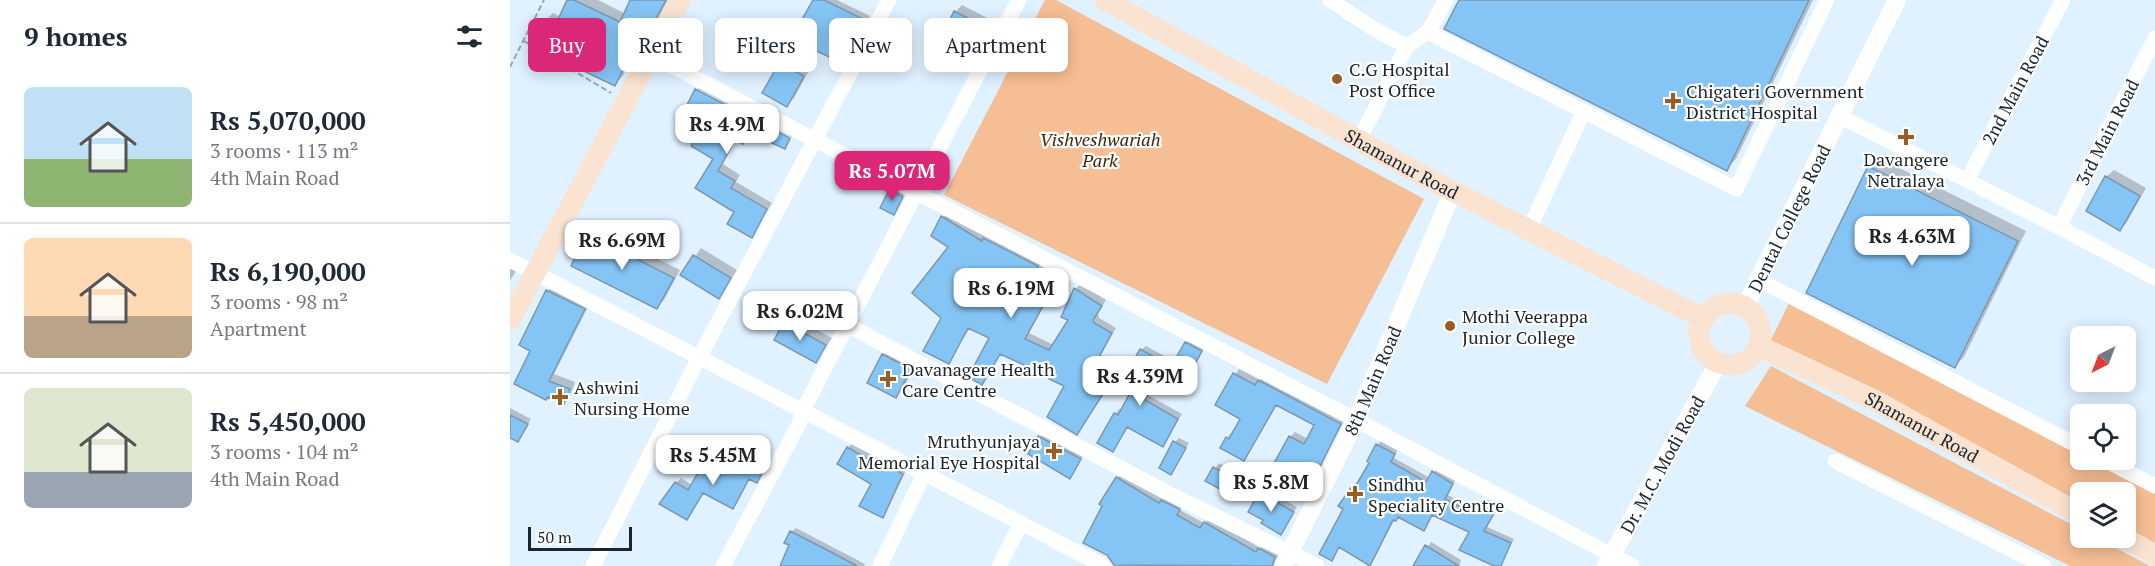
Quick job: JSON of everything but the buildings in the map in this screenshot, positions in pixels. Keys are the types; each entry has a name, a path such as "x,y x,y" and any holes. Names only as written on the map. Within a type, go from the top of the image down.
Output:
{"main road":[{"path":"671,18 680,0"},
{"name":"Shamanur Road","path":"1105,0 1453,191 1704,319"},
{"path":"510,320 642,72"},
{"path":"1723,304 1744,307 1760,323 1759,346 1755,354 1742,363 1726,365 1718,363 1702,347 1700,329 1704,319 1715,308 1723,304"},
{"name":"Shamanur Road","path":"1759,346 1874,400 2070,508"},
{"path":"2136,544 2155,555"}],"street":[{"path":"593,566 699,358 889,0"},
{"path":"723,566 799,424 802,412 849,326 916,192 1019,0"},
{"path":"1330,0 1374,29 1407,46"},
{"path":"1359,140 1407,46 1428,32 1446,0"},
{"path":"1428,32 1736,189 1827,0"},
{"name":"Dental College Road","path":"1744,307 1896,0"},
{"name":"2nd Main Road","path":"1967,180 2063,0"},
{"name":"3rd Main Road","path":"2059,227 2155,38"},
{"path":"684,72 1356,420 1608,561 1632,566"},
{"path":"1529,229 1583,113"},
{"path":"1839,116 2151,276 2155,260"},
{"name":"8th Main Road","path":"1287,559 1356,420 1453,191"},
{"path":"510,260 802,412 925,472 1020,525 1104,566"},
{"path":"1759,280 2070,442"},
{"path":"849,326 1166,492 1287,559 1317,566"},
{"name":"Dr. M.C. Modi Road","path":"1608,561 1718,363"},
{"path":"1835,461 2044,566"},
{"path":"2124,470 2155,486"},
{"path":"880,566 925,472"},
{"path":"999,566 1020,525"}],"path":[{"path":"510,67 544,0"},
{"path":"524,40 626,102"}],"green space":[{"name":"Vishveshwariah Park","path":"1045,0 1056,0 1424,199 1327,384 944,195 1008,72 1068,72 1068,18 1036,18"},
{"path":"1789,303 2070,447 2070,470 2114,470 2155,491 2155,549 2136,539 2136,482 2070,482 2070,505 1768,346"},
{"path":"1771,366 2070,524 2070,548 2116,548 2150,566 2070,566 1745,406"}],"place":[{"name":"C.G Hospital Post Office","path":"1337,79"},
{"name":"Chigateri Government District Hospital","path":"1673,101"},
{"name":"Davangere Netralaya","path":"1906,137"},
{"name":"Mothi Veerappa Junior College","path":"1450,326"},
{"name":"Davanagere Health Care Centre","path":"888,379"},
{"name":"Ashwini Nursing Home","path":"560,397"},
{"name":"Mruthyunjaya Memorial Eye Hospital","path":"1054,451"},
{"name":"Sindhu Speciality Centre","path":"1355,494"}]}
